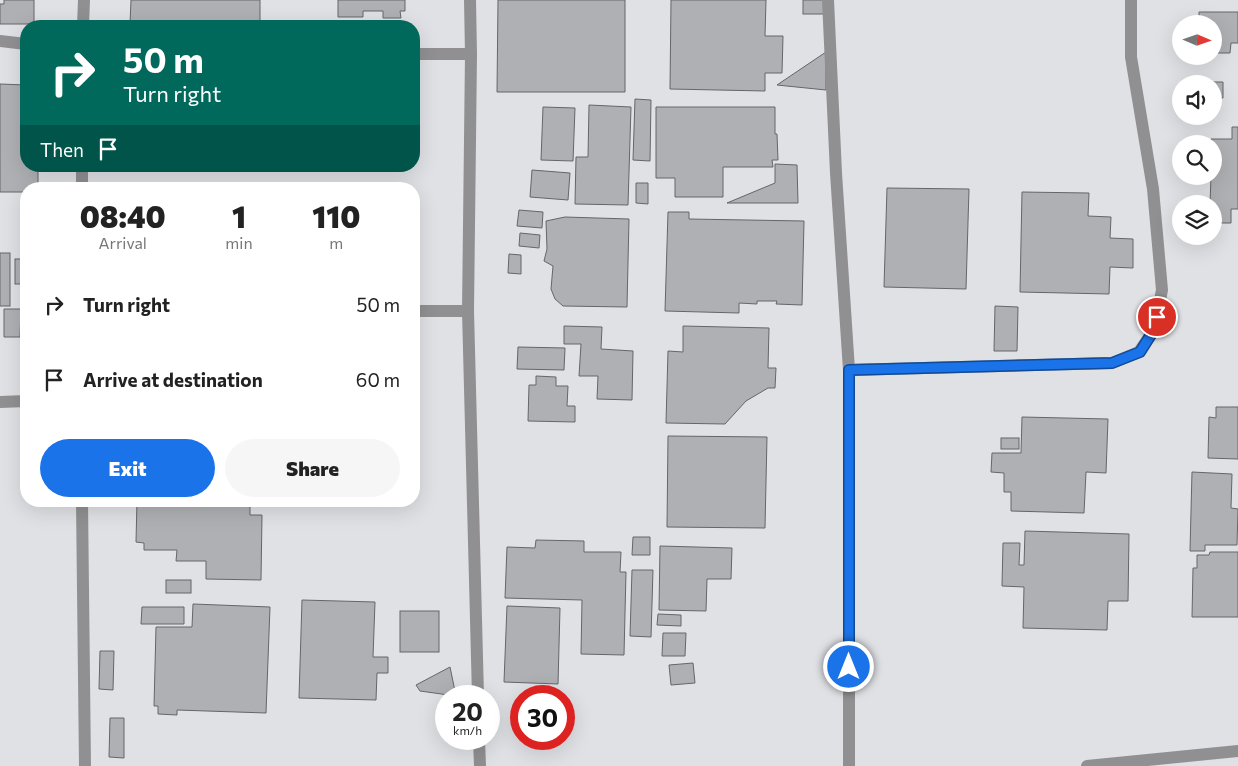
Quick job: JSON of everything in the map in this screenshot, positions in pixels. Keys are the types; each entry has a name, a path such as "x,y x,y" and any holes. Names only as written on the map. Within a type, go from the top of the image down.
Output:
{"street":[{"path":"83,20 84,0"},
{"path":"470,0 468,311 478,685"},
{"path":"828,0 836,173 849,370 849,766"},
{"path":"849,370 1112,363 1140,352 1154,330 1162,290 1153,189 1131,57 1131,0"},
{"path":"0,41 20,43"},
{"path":"420,54 471,54"},
{"path":"420,311 468,311"},
{"path":"0,402 20,401"},
{"path":"82,507 85,766"},
{"path":"479,750 480,766"},
{"path":"1087,766 1238,751"}],"building":[{"path":"4,0 34,0 34,20 20,20 20,24 0,24 0,4 4,4"},
{"path":"131,0 260,0 260,20 130,20"},
{"path":"338,0 405,0 405,11 400,11 401,18 383,18 383,11 363,11 363,17 338,17"},
{"path":"498,0 625,0 625,92 497,92"},
{"path":"671,0 766,0 765,36 783,36 782,73 765,73 765,91 670,89"},
{"path":"803,0 825,0 825,14 803,14"},
{"path":"1199,12 1238,12 1238,43 1231,43 1230,53 1222,53 1222,15 1199,15"},
{"path":"826,52 826,90 777,85"},
{"path":"1222,82 1223,82 1222,98"},
{"path":"0,84 20,85 20,172 38,172 38,182 20,182 20,192 0,192"},
{"path":"635,99 651,100 650,161 633,160"},
{"path":"589,105 631,107 628,205 575,204 576,157 588,157"},
{"path":"543,107 575,108 573,161 541,160"},
{"path":"656,107 775,107 775,134 777,134 778,160 772,160 773,167 723,167 723,197 675,197 675,178 656,178"},
{"path":"1232,127 1238,127 1238,209 1231,209 1231,223 1222,223 1222,195 1210,195 1211,185 1222,185 1222,139 1232,139"},
{"path":"775,164 797,165 798,203 727,203 775,183"},
{"path":"532,170 570,173 568,200 530,197"},
{"path":"636,183 648,183 648,204 636,203"},
{"path":"887,188 969,189 966,289 884,287"},
{"path":"1022,192 1089,193 1088,216 1111,217 1110,238 1133,239 1133,268 1110,267 1109,294 1020,292"},
{"path":"519,210 543,212 542,228 517,226"},
{"path":"668,212 689,212 689,219 804,221 802,305 776,304 777,301 757,301 757,304 739,303 739,313 665,311"},
{"path":"565,217 629,219 627,307 563,306 555,299 551,289 553,266 544,261 547,249 546,221"},
{"path":"520,233 540,235 539,248 519,246"},
{"path":"0,253 10,253 10,306 0,306"},
{"path":"509,254 521,255 521,274 508,273"},
{"path":"15,259 20,259 20,284 15,284"},
{"path":"995,306 1018,307 1017,351 994,351"},
{"path":"4,309 20,309 20,337 4,337"},
{"path":"564,326 602,327 601,349 633,351 632,400 597,399 598,376 579,376 581,344 564,344"},
{"path":"683,326 769,328 768,368 776,368 775,388 768,388 746,401 725,424 666,423 668,351 683,352"},
{"path":"518,347 565,348 564,370 517,369"},
{"path":"536,376 556,377 556,386 568,386 567,406 575,406 575,422 528,421 529,385 536,385"},
{"path":"1216,407 1238,407 1238,459 1208,458 1209,417 1216,418"},
{"path":"1022,417 1108,419 1106,473 1086,472 1084,513 1011,511 1011,492 1004,492 1004,473 991,472 992,453 1021,453"},
{"path":"668,436 767,437 765,528 667,527"},
{"path":"1001,438 1019,438 1019,449 1001,449"},
{"path":"1192,472 1232,474 1231,508 1238,509 1237,545 1205,545 1205,551 1190,551"},
{"path":"137,507 250,507 250,515 262,515 261,580 206,579 206,561 176,561 177,550 144,550 144,543 136,542"},
{"path":"1025,531 1129,534 1128,601 1108,601 1107,630 1023,628 1024,587 1002,586 1003,543 1020,543 1019,565 1024,565"},
{"path":"633,537 650,537 650,555 632,555"},
{"path":"536,540 584,541 584,552 621,552 620,572 626,572 624,655 581,654 582,600 505,598 507,547 535,548"},
{"path":"660,546 732,548 731,579 707,579 706,611 659,610"},
{"path":"1210,552 1238,552 1238,617 1192,617 1193,568 1197,568 1197,555 1209,555"},
{"path":"632,570 653,570 651,637 630,636"},
{"path":"166,580 191,580 191,593 166,593"},
{"path":"302,600 375,602 373,657 388,657 388,673 377,673 376,700 299,698"},
{"path":"193,604 270,607 266,713 177,710 177,715 158,714 158,706 154,706 156,627 192,627"},
{"path":"507,606 560,608 558,684 504,682"},
{"path":"142,607 184,607 184,624 141,624"},
{"path":"400,611 439,611 439,652 400,652"},
{"path":"658,614 681,615 681,626 657,625"},
{"path":"663,633 686,633 685,656 662,656"},
{"path":"100,651 114,651 113,690 99,689"},
{"path":"693,663 695,683 671,685 669,665"},
{"path":"450,667 454,685 435,685 435,693 420,691 416,685"},
{"path":"110,718 124,718 124,758 109,757"}],"route":[{"path":"849,667 849,370 1112,363 1140,352 1154,330 1157,317"}]}
